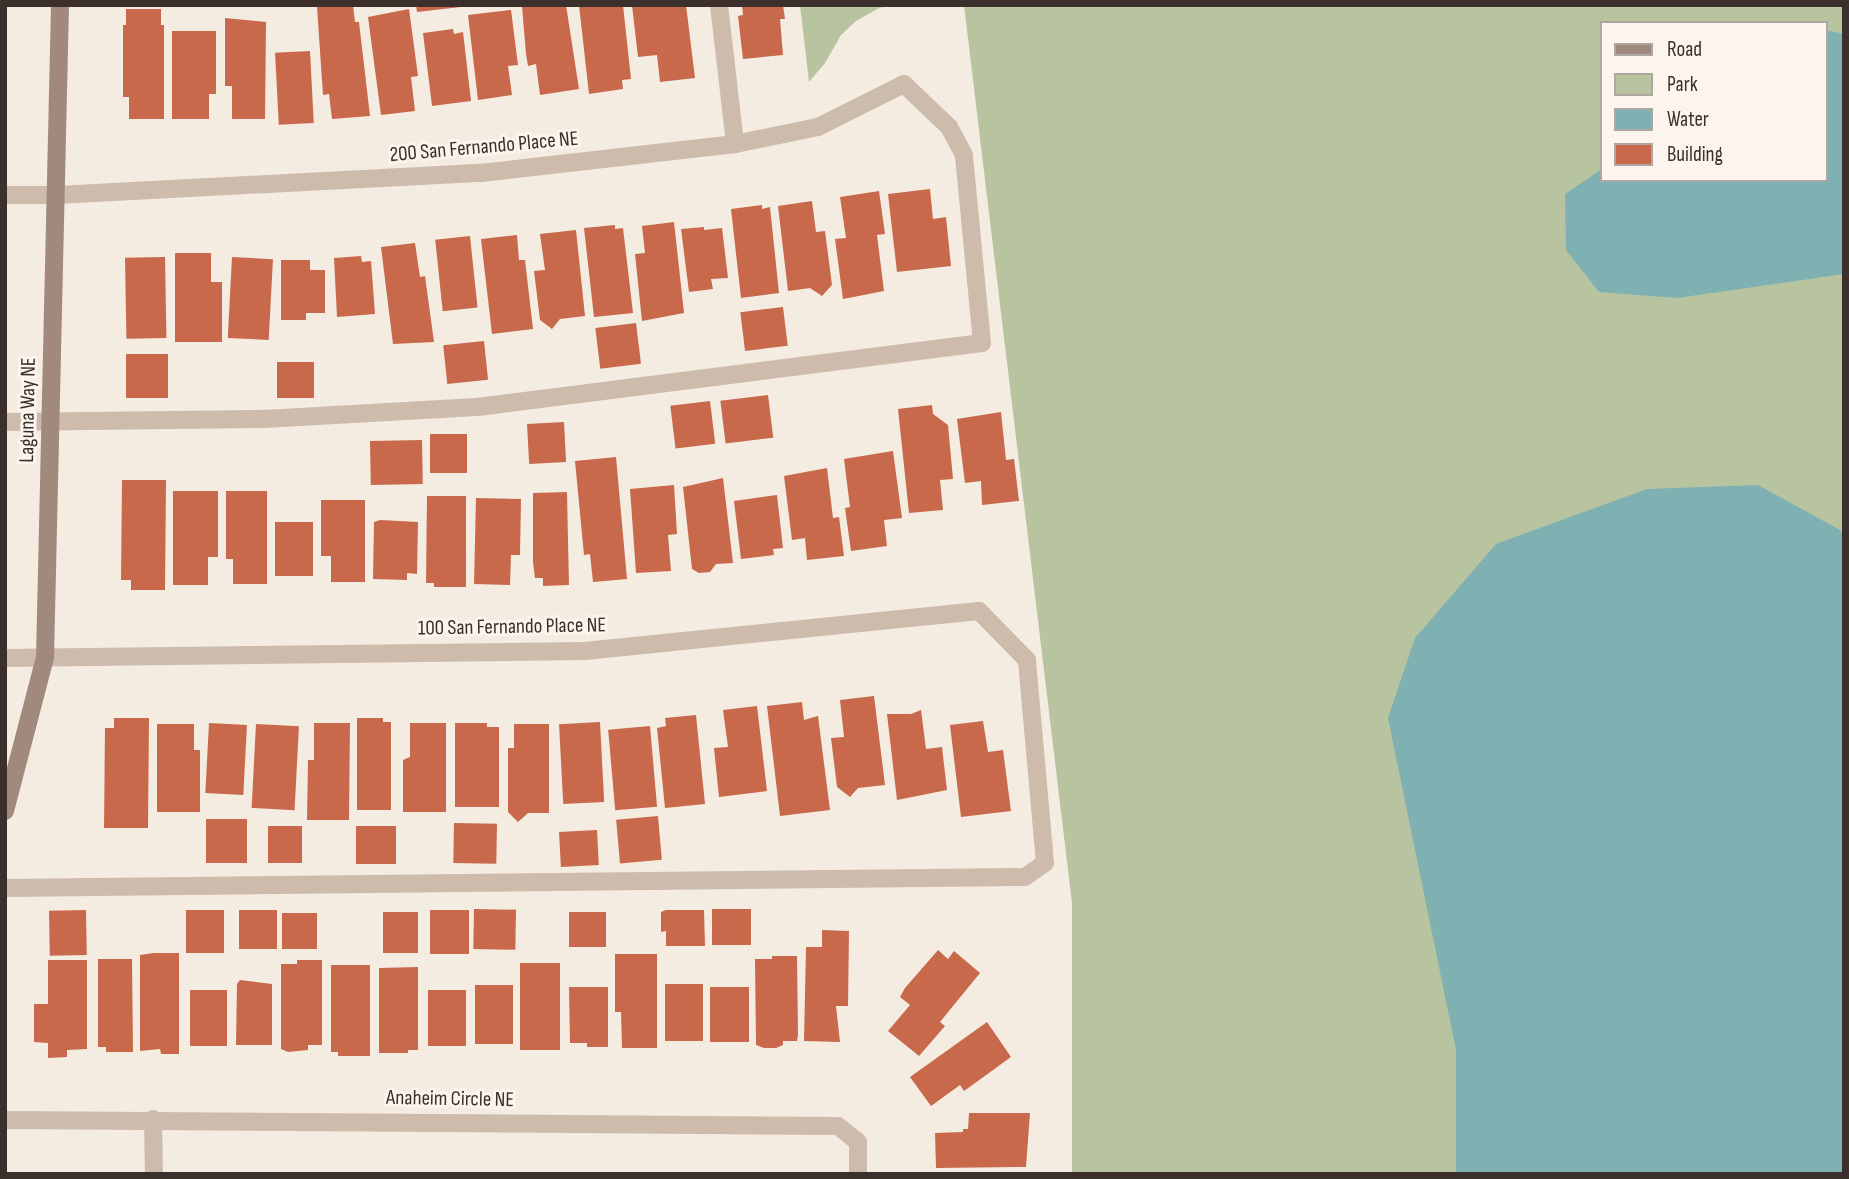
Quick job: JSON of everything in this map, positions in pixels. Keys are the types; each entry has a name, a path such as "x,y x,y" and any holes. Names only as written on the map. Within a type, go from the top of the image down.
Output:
{"street":[{"name":"Laguna Way NE","path":"5,811 45,657 60,5"},
{"path":"719,5 735,144"},
{"name":"200 San Fernando Place NE","path":"5,195 57,195 481,173 735,144 818,127 904,84 949,127 964,155 982,343 477,407 264,419 51,422"},
{"path":"5,422 51,422"},
{"name":"100 San Fernando Place NE","path":"5,658 585,651 979,611 1027,660 1045,863 1025,877 5,887"},
{"path":"153,1119 153,1174"},
{"name":"Anaheim Circle NE","path":"5,1120 838,1126 858,1142 858,1174"}],"green space":[{"path":"800,5 892,5 879,8 856,21 841,35 825,63 809,82"},
{"path":"964,5 1844,5 1844,1174 1072,1174 1072,903"}],"water":[{"path":"1828,30 1844,34 1844,274 1677,298 1599,292 1566,250 1565,194 1601,170 1601,182 1828,182"},
{"path":"1758,485 1840,530 1844,536 1844,1174 1456,1174 1456,1050 1388,718 1415,638 1496,544 1647,489"}],"building":[{"path":"353,5 355,22 359,22 370,116 332,119 329,94 323,95 317,7"},
{"path":"416,5 461,5 461,7 417,12"},
{"path":"566,5 579,89 540,95 536,64 528,66 526,54 522,6"},
{"path":"579,5 623,5 631,79 622,80 623,89 589,94"},
{"path":"632,5 686,5 695,78 660,82 657,55 638,57"},
{"path":"742,5 783,5 785,19 780,19 783,55 743,59 738,16 743,15"},
{"path":"126,9 161,9 161,25 164,25 164,119 129,119 129,97 123,97 123,25 126,25"},
{"path":"409,9 418,76 411,77 415,111 381,115 368,17"},
{"path":"511,10 518,65 508,66 512,95 478,100 468,15"},
{"path":"225,18 266,22 265,119 232,119 232,86 225,86"},
{"path":"453,29 454,34 463,32 471,101 432,106 423,33"},
{"path":"172,31 216,31 216,94 209,94 209,119 172,119"},
{"path":"310,51 314,123 279,125 275,53"},
{"path":"930,189 933,219 946,217 951,266 897,272 888,194"},
{"path":"879,191 885,234 877,235 884,291 843,299 835,239 846,238 840,197"},
{"path":"812,201 816,232 825,231 832,285 822,296 810,288 788,291 778,206"},
{"path":"762,205 762,209 770,207 779,293 741,298 731,209"},
{"path":"674,222 684,313 642,321 635,254 645,253 642,226"},
{"path":"615,225 615,229 623,228 633,313 594,317 584,228"},
{"path":"704,227 704,230 722,228 728,278 711,279 713,289 689,292 681,229"},
{"path":"576,230 585,316 560,319 552,329 540,320 534,271 545,270 540,234"},
{"path":"517,235 519,260 525,260 533,329 492,334 481,239"},
{"path":"470,236 478,308 443,311 435,240"},
{"path":"415,243 420,277 425,276 434,342 393,344 381,247"},
{"path":"175,253 211,253 211,282 222,282 222,342 175,342"},
{"path":"361,256 362,262 371,261 375,314 337,317 334,258"},
{"path":"165,257 166,338 126,339 125,258"},
{"path":"232,257 273,259 269,340 228,338"},
{"path":"281,260 310,260 310,270 325,270 325,313 306,313 306,320 281,320"},
{"path":"783,307 788,346 745,351 740,312"},
{"path":"636,323 641,364 600,369 595,328"},
{"path":"484,341 488,380 447,384 443,345"},
{"path":"126,354 168,354 168,398 126,398"},
{"path":"277,362 314,362 314,398 277,398"},
{"path":"768,395 773,438 726,444 720,401"},
{"path":"710,401 715,444 676,449 670,406"},
{"path":"932,405 933,414 948,425 953,479 940,480 943,510 909,513 898,409"},
{"path":"1001,412 1006,460 1014,459 1019,501 982,505 981,481 965,483 957,419"},
{"path":"564,422 566,462 529,464 527,424"},
{"path":"430,434 467,434 467,473 430,473"},
{"path":"422,440 423,484 371,485 370,441"},
{"path":"893,451 902,518 884,520 887,546 851,551 845,508 850,507 844,459"},
{"path":"616,457 627,579 593,582 590,554 584,555 575,461"},
{"path":"827,468 833,518 839,517 844,556 807,560 805,538 792,540 784,476"},
{"path":"723,478 733,563 716,564 710,572 699,573 692,569 683,487"},
{"path":"122,480 166,480 165,590 131,590 131,580 121,580"},
{"path":"674,485 677,534 668,535 671,571 636,573 630,489"},
{"path":"173,491 218,491 218,557 208,557 208,585 173,585"},
{"path":"226,491 267,491 267,584 233,584 233,559 226,559"},
{"path":"567,492 569,585 543,586 543,578 535,578 533,562 533,493"},
{"path":"777,495 783,548 773,549 774,555 741,559 734,501"},
{"path":"427,496 466,496 466,587 434,587 434,583 426,583"},
{"path":"476,498 521,499 520,555 511,555 510,585 474,584"},
{"path":"321,500 365,500 365,582 331,582 331,556 321,556"},
{"path":"275,522 313,522 313,576 275,576"},
{"path":"374,522 418,522 417,574 407,573 407,580 373,579"},
{"path":"874,696 885,785 858,788 850,797 837,787 831,738 844,737 840,700"},
{"path":"802,702 804,720 818,716 830,810 780,816 767,706"},
{"path":"757,706 767,791 719,797 714,748 728,747 723,710"},
{"path":"921,710 926,749 942,747 947,790 897,800 887,714 911,714"},
{"path":"696,715 705,804 665,808 657,728 666,726 665,718"},
{"path":"114,718 149,718 148,828 104,828 105,728 114,728"},
{"path":"357,718 383,718 383,722 391,722 391,810 357,810"},
{"path":"983,721 988,752 1003,750 1011,811 961,817 950,725"},
{"path":"600,722 604,802 563,804 559,724"},
{"path":"209,723 247,725 243,795 205,793"},
{"path":"314,723 350,723 349,820 307,820 308,760 314,760"},
{"path":"410,723 446,723 446,812 403,812 403,760 410,757"},
{"path":"455,723 487,723 487,727 499,727 499,807 455,807"},
{"path":"157,724 194,724 194,750 200,750 200,812 157,812"},
{"path":"256,724 299,726 295,810 252,808"},
{"path":"514,724 549,724 549,813 528,813 518,822 508,812 508,748 514,748"},
{"path":"650,726 657,807 615,810 608,730"},
{"path":"658,816 662,860 620,863 616,820"},
{"path":"206,819 247,819 247,863 206,863"},
{"path":"454,823 497,824 496,864 453,863"},
{"path":"268,826 302,826 302,863 268,863"},
{"path":"356,826 396,826 396,864 356,864"},
{"path":"597,830 599,865 561,867 559,832"},
{"path":"474,909 516,910 515,950 473,949"},
{"path":"712,909 751,909 751,945 712,945"},
{"path":"86,910 87,955 50,956 49,911"},
{"path":"186,910 224,910 224,953 186,953"},
{"path":"239,910 277,910 277,949 239,949"},
{"path":"430,910 469,910 469,954 430,954"},
{"path":"704,910 705,946 666,946 666,931 661,932 661,912"},
{"path":"383,912 418,912 418,953 383,953"},
{"path":"569,912 606,912 606,947 569,947"},
{"path":"282,913 317,913 317,949 282,949"},
{"path":"822,930 849,931 848,1006 836,1006 840,1042 804,1041 806,947 822,947"},
{"path":"938,950 948,959 954,951 980,973 940,1022 945,1026 919,1056 888,1031 910,1005 900,997 905,988"},
{"path":"179,953 179,1054 161,1054 160,1049 140,1051 140,955"},
{"path":"615,954 657,954 657,1048 622,1048 621,1012 615,1012"},
{"path":"772,956 797,956 798,1035 797,1041 783,1041 783,1045 776,1048 764,1048 756,1045 755,959 772,959"},
{"path":"98,959 132,959 133,1052 106,1052 106,1047 98,1047"},
{"path":"48,960 87,960 87,1049 67,1050 67,1057 48,1058 48,1043 34,1042 34,1004 48,1004"},
{"path":"297,960 322,960 322,1045 308,1045 308,1050 288,1052 281,1049 281,964 297,964"},
{"path":"520,963 560,963 560,1050 520,1050"},
{"path":"331,965 370,965 370,1056 338,1056 338,1052 331,1052"},
{"path":"418,967 418,1050 408,1050 408,1053 379,1053 379,968"},
{"path":"240,980 272,984 272,1045 236,1045 237,984"},
{"path":"665,984 703,984 703,1041 665,1041"},
{"path":"475,985 513,985 513,1044 475,1044"},
{"path":"569,987 608,987 608,1047 587,1047 587,1043 570,1043"},
{"path":"710,987 749,987 749,1042 710,1042"},
{"path":"190,990 227,990 227,1046 190,1046"},
{"path":"428,990 466,990 466,1046 428,1046"},
{"path":"987,1022 1011,1057 964,1091 960,1085 931,1106 910,1077"},
{"path":"969,1113 1030,1113 1026,1167 936,1168 935,1133 963,1132 963,1129 968,1129"}]}
